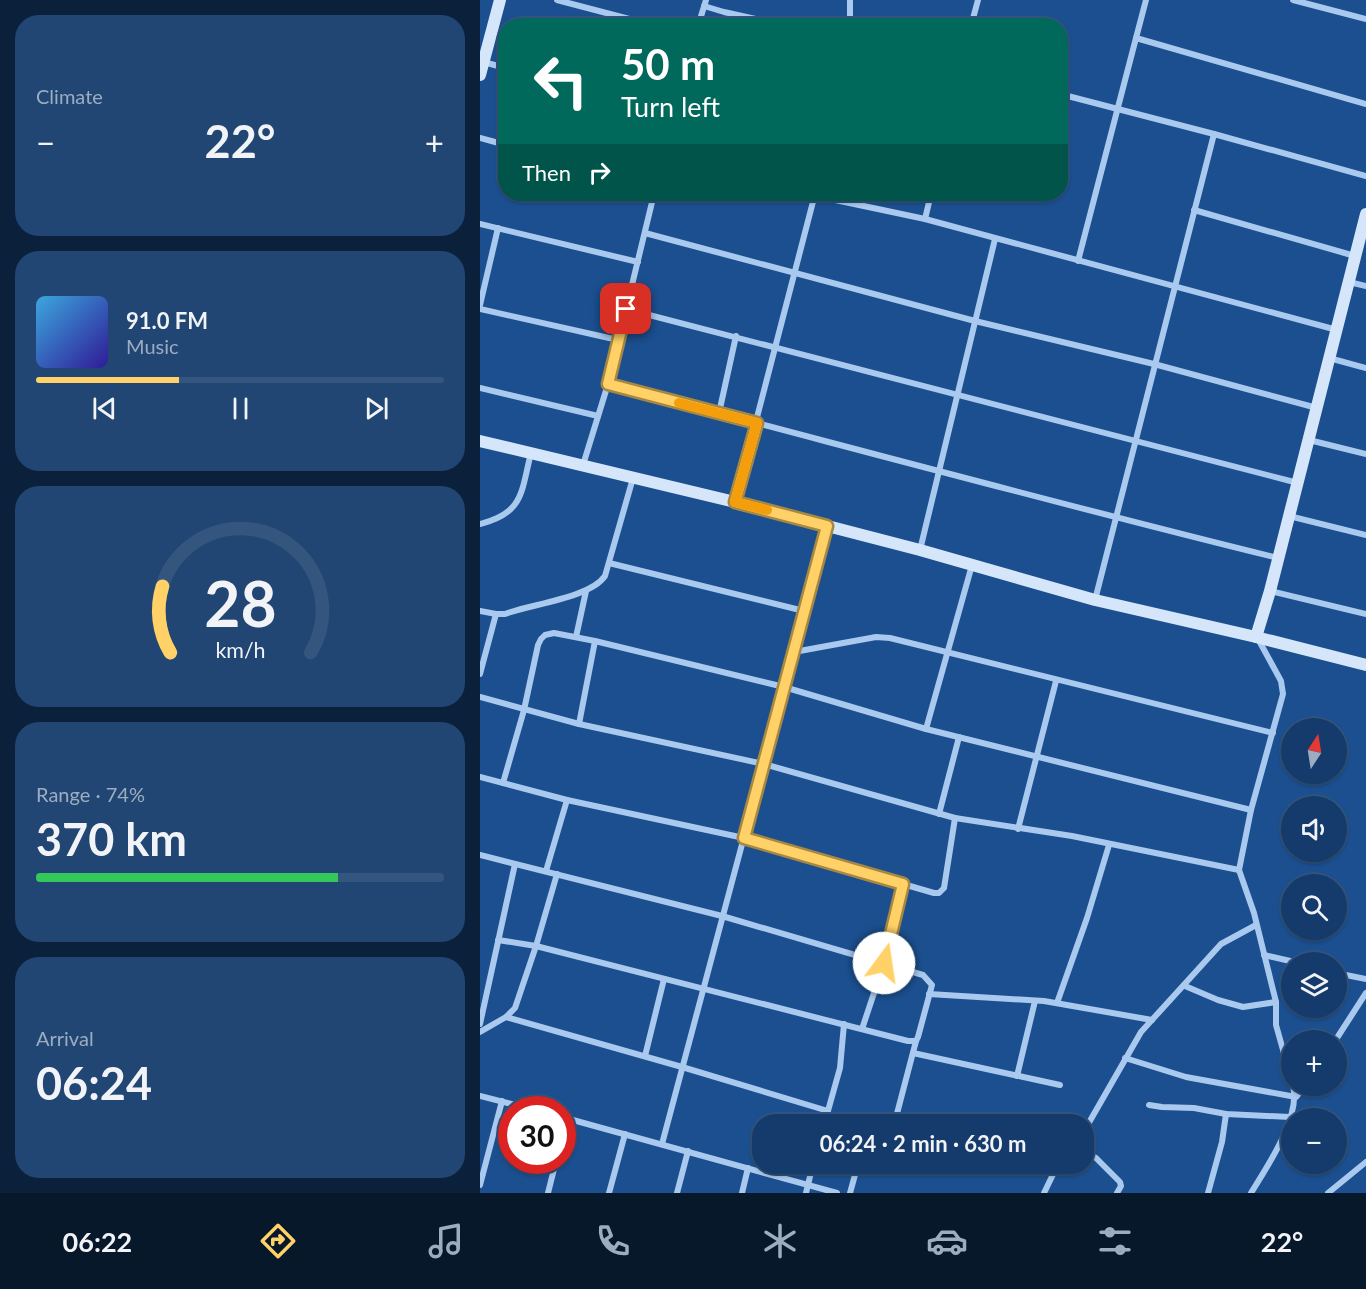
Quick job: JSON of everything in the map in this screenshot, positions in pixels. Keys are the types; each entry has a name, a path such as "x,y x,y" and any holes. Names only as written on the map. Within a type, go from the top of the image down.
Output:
{"street":[{"path":"498,67 481,66 500,0"},
{"path":"557,0 626,18"},
{"path":"850,0 850,18"},
{"path":"974,18 978,0"},
{"path":"1078,261 1146,0"},
{"path":"1293,0 1366,19"},
{"path":"700,18 705,3 724,12 751,18"},
{"path":"1136,38 1366,104"},
{"path":"1068,96 1366,176"},
{"path":"1095,600 1214,134"},
{"path":"480,138 498,143"},
{"path":"583,465 608,384 652,201"},
{"path":"735,502 813,201"},
{"path":"846,201 925,219 1336,330"},
{"path":"925,219 929,201"},
{"path":"1194,210 1355,256"},
{"path":"1281,1043 1276,1025 1276,1002 1257,925 1239,870 1251,810 1283,694 1281,681 1256,637 1270,591 1366,214"},
{"path":"480,224 638,262"},
{"path":"498,228 480,307 618,340"},
{"path":"645,233 975,321 1154,364 1317,408"},
{"path":"920,550 995,239"},
{"path":"1349,282 1366,286"},
{"path":"626,309 958,393 1298,483"},
{"path":"719,413 736,336"},
{"path":"1329,358 1366,368"},
{"path":"608,384 939,470 1116,519 1278,558"},
{"path":"480,388 598,416"},
{"path":"1309,440 1366,454"},
{"path":"480,441 735,502 920,550 1095,600 1366,665"},
{"path":"480,524 498,519 518,502 531,453"},
{"path":"480,611 505,614 586,591 600,583 605,576 633,477"},
{"path":"1289,516 1366,535"},
{"path":"662,1144 827,526"},
{"path":"609,563 804,611"},
{"path":"926,729 972,565"},
{"path":"576,637 586,591"},
{"path":"1270,591 1366,614"},
{"path":"480,674 496,614"},
{"path":"503,783 541,639 554,633 784,687 926,729 1251,810"},
{"path":"794,652 876,637 890,638 1273,733"},
{"path":"579,724 595,641"},
{"path":"1018,829 1056,681"},
{"path":"480,697 579,724 764,764 955,818 1072,836 1239,870"},
{"path":"939,814 959,737"},
{"path":"480,777 567,800 744,838 934,893 942,891 955,818"},
{"path":"546,871 567,800"},
{"path":"1057,1004 1088,918 1109,845"},
{"path":"480,855 722,916 923,975 932,985 897,1114"},
{"path":"480,1024 514,864"},
{"path":"480,1032 506,1017 515,1008 557,874"},
{"path":"862,1029 884,963 903,884"},
{"path":"1094,1114 1141,1032 1221,944 1257,925"},
{"path":"498,940 536,946 915,1041"},
{"path":"1264,954 1281,958"},
{"path":"1347,975 1366,979"},
{"path":"645,1056 664,979"},
{"path":"1185,986 1218,1000 1243,1007 1276,1002"},
{"path":"1342,1030 1366,993"},
{"path":"929,994 1035,1001 1152,1020"},
{"path":"1017,1076 1035,1001"},
{"path":"506,1017 828,1111"},
{"path":"827,1114 840,1068 844,1024"},
{"path":"913,1053 1060,1085"},
{"path":"1125,1058 1186,1077 1296,1097 1293,1108"},
{"path":"480,1096 498,1100"},
{"path":"1149,1105 1194,1108 1226,1114 1281,1116"},
{"path":"1209,1193 1222,1142 1226,1114"},
{"path":"480,1185 498,1116"},
{"path":"576,1121 837,1193"},
{"path":"609,1193 624,1134"},
{"path":"1251,1193 1275,1155 1281,1139"},
{"path":"677,1193 688,1151"},
{"path":"1094,1157 1120,1182 1122,1186 1117,1193"},
{"path":"1328,1193 1366,1162"},
{"path":"742,1193 748,1168"},
{"path":"548,1193 553,1174"},
{"path":"806,1193 811,1174"},
{"path":"850,1193 855,1174"},
{"path":"1044,1193 1053,1174"}],"slow traffic":[{"path":"679,403 757,423 735,502 767,510"}],"route":[{"path":"626,309 608,384 757,423 735,502 827,526 744,838 903,884 884,963"}]}
